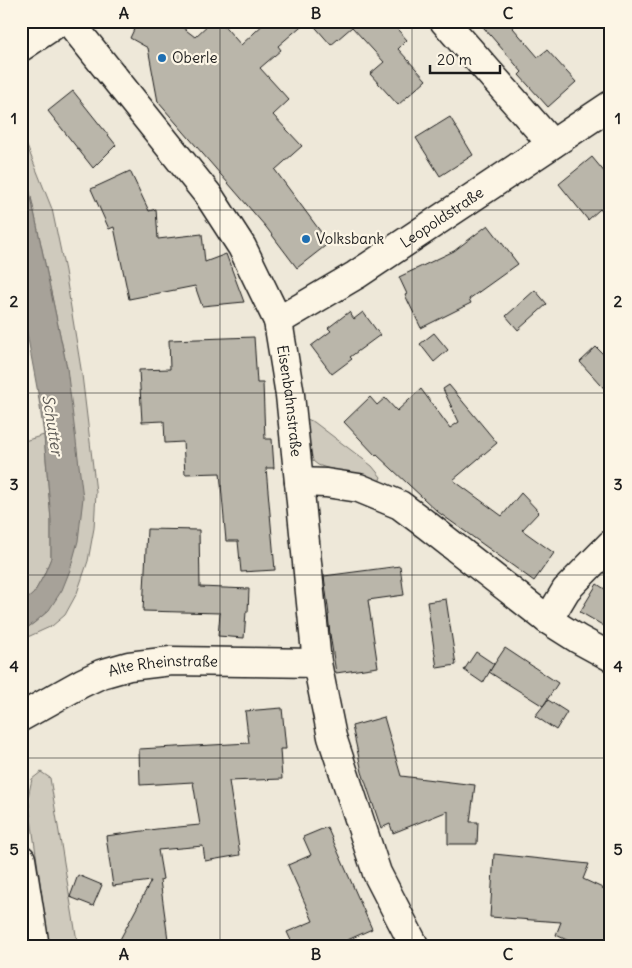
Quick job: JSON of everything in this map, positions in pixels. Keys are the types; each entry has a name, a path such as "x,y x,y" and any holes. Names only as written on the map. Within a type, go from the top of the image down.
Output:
{"street":[{"path":"23,46 60,21"},
{"name":"Eisenbahnstraße","path":"70,21 209,196 242,248 278,320 290,395 299,482"},
{"path":"444,21 552,144"},
{"name":"Leopoldstraße","path":"278,320 356,275 611,105"},
{"path":"414,947 377,872 332,737 316,662 299,482 326,483 359,488 400,506 548,620 611,657"},
{"path":"548,620 566,590 611,544"},
{"name":"Alte Rheinstraße","path":"21,717 101,674 129,666 171,661 316,662"},
{"path":"21,859 35,947"}],"shaded area":[{"path":"21,131 52,209 65,271 82,375 96,492 94,528 88,561 77,593 65,615 52,626 21,640 21,632 49,610 67,368 21,150"},
{"path":"307,419 314,422 372,466 381,477 379,482 367,482 318,465 313,461 305,422"},
{"path":"44,435 51,520 51,558 34,593 23,604 21,597 21,442"},
{"path":"41,772 50,778 78,947 49,947 28,797 32,779"}],"water":[{"name":"Schutter","path":"21,150 67,368 83,498 78,541 62,590 49,610 21,632 21,598 23,603 34,593 51,558 51,520 44,435 21,301"}],"building":[{"path":"138,21 156,28 161,21 174,21 195,37 212,21 220,21 241,45 267,21 307,21 278,46 281,50 260,68 289,100 273,115 302,146 275,170 329,243 297,268 266,227 158,102 148,48 130,38"},
{"path":"310,21 390,21 407,40 398,49 426,80 398,105 370,74 384,62 352,27 331,45"},
{"path":"478,21 507,21 538,57 547,50 576,82 548,107 519,75 522,72"},
{"path":"73,91 116,145 93,168 48,111"},
{"path":"450,117 473,155 440,176 416,138"},
{"path":"592,157 611,180 611,222 600,209 588,220 559,184"},
{"path":"130,171 149,211 156,209 158,239 202,234 205,262 226,254 244,302 202,306 195,286 129,299 114,227 109,229 91,189"},
{"path":"488,225 518,264 469,299 471,303 421,328 405,295 407,294 399,277 454,251"},
{"path":"535,290 547,304 518,330 506,316"},
{"path":"349,312 354,319 363,312 380,335 350,357 352,359 332,374 311,346 331,331 328,328"},
{"path":"434,333 448,350 434,362 420,344"},
{"path":"254,337 257,383 263,383 265,439 272,439 274,468 266,468 275,570 241,572 238,541 226,541 220,473 185,474 183,442 165,443 164,421 142,422 139,370 170,369 169,340"},
{"path":"596,347 611,362 611,396 580,362"},
{"path":"449,385 497,443 453,480 502,516 521,493 539,512 522,530 554,553 534,581 438,512 376,456 344,422 370,397 377,405 385,398 397,411 421,389 450,428 459,422 443,389"},
{"path":"147,529 199,530 200,587 249,589 244,638 218,636 220,613 143,611"},
{"path":"400,566 404,595 368,600 378,667 336,673 324,576"},
{"path":"597,584 611,593 611,630 580,612"},
{"path":"446,599 456,665 437,668 427,602"},
{"path":"505,648 558,683 543,706 489,672"},
{"path":"476,652 494,664 483,683 464,670"},
{"path":"548,700 567,712 556,730 535,716"},
{"path":"282,708 286,749 280,749 282,779 229,781 240,855 205,861 203,846 158,850 163,879 160,880 169,947 116,947 151,881 113,886 106,836 200,825 193,782 140,785 139,749 249,743 245,711"},
{"path":"384,717 401,776 475,785 470,822 478,822 477,844 448,844 448,811 393,833 390,824 381,828 362,772 352,726"},
{"path":"327,827 372,929 332,947 294,947 287,932 313,921 288,865 311,855 303,837"},
{"path":"494,854 589,864 583,879 611,892 611,947 582,947 556,935 561,922 490,917"},
{"path":"78,875 102,885 93,906 70,897"}],"place":[{"name":"Oberle","path":"162,58"},
{"name":"Volksbank","path":"306,239"}]}
